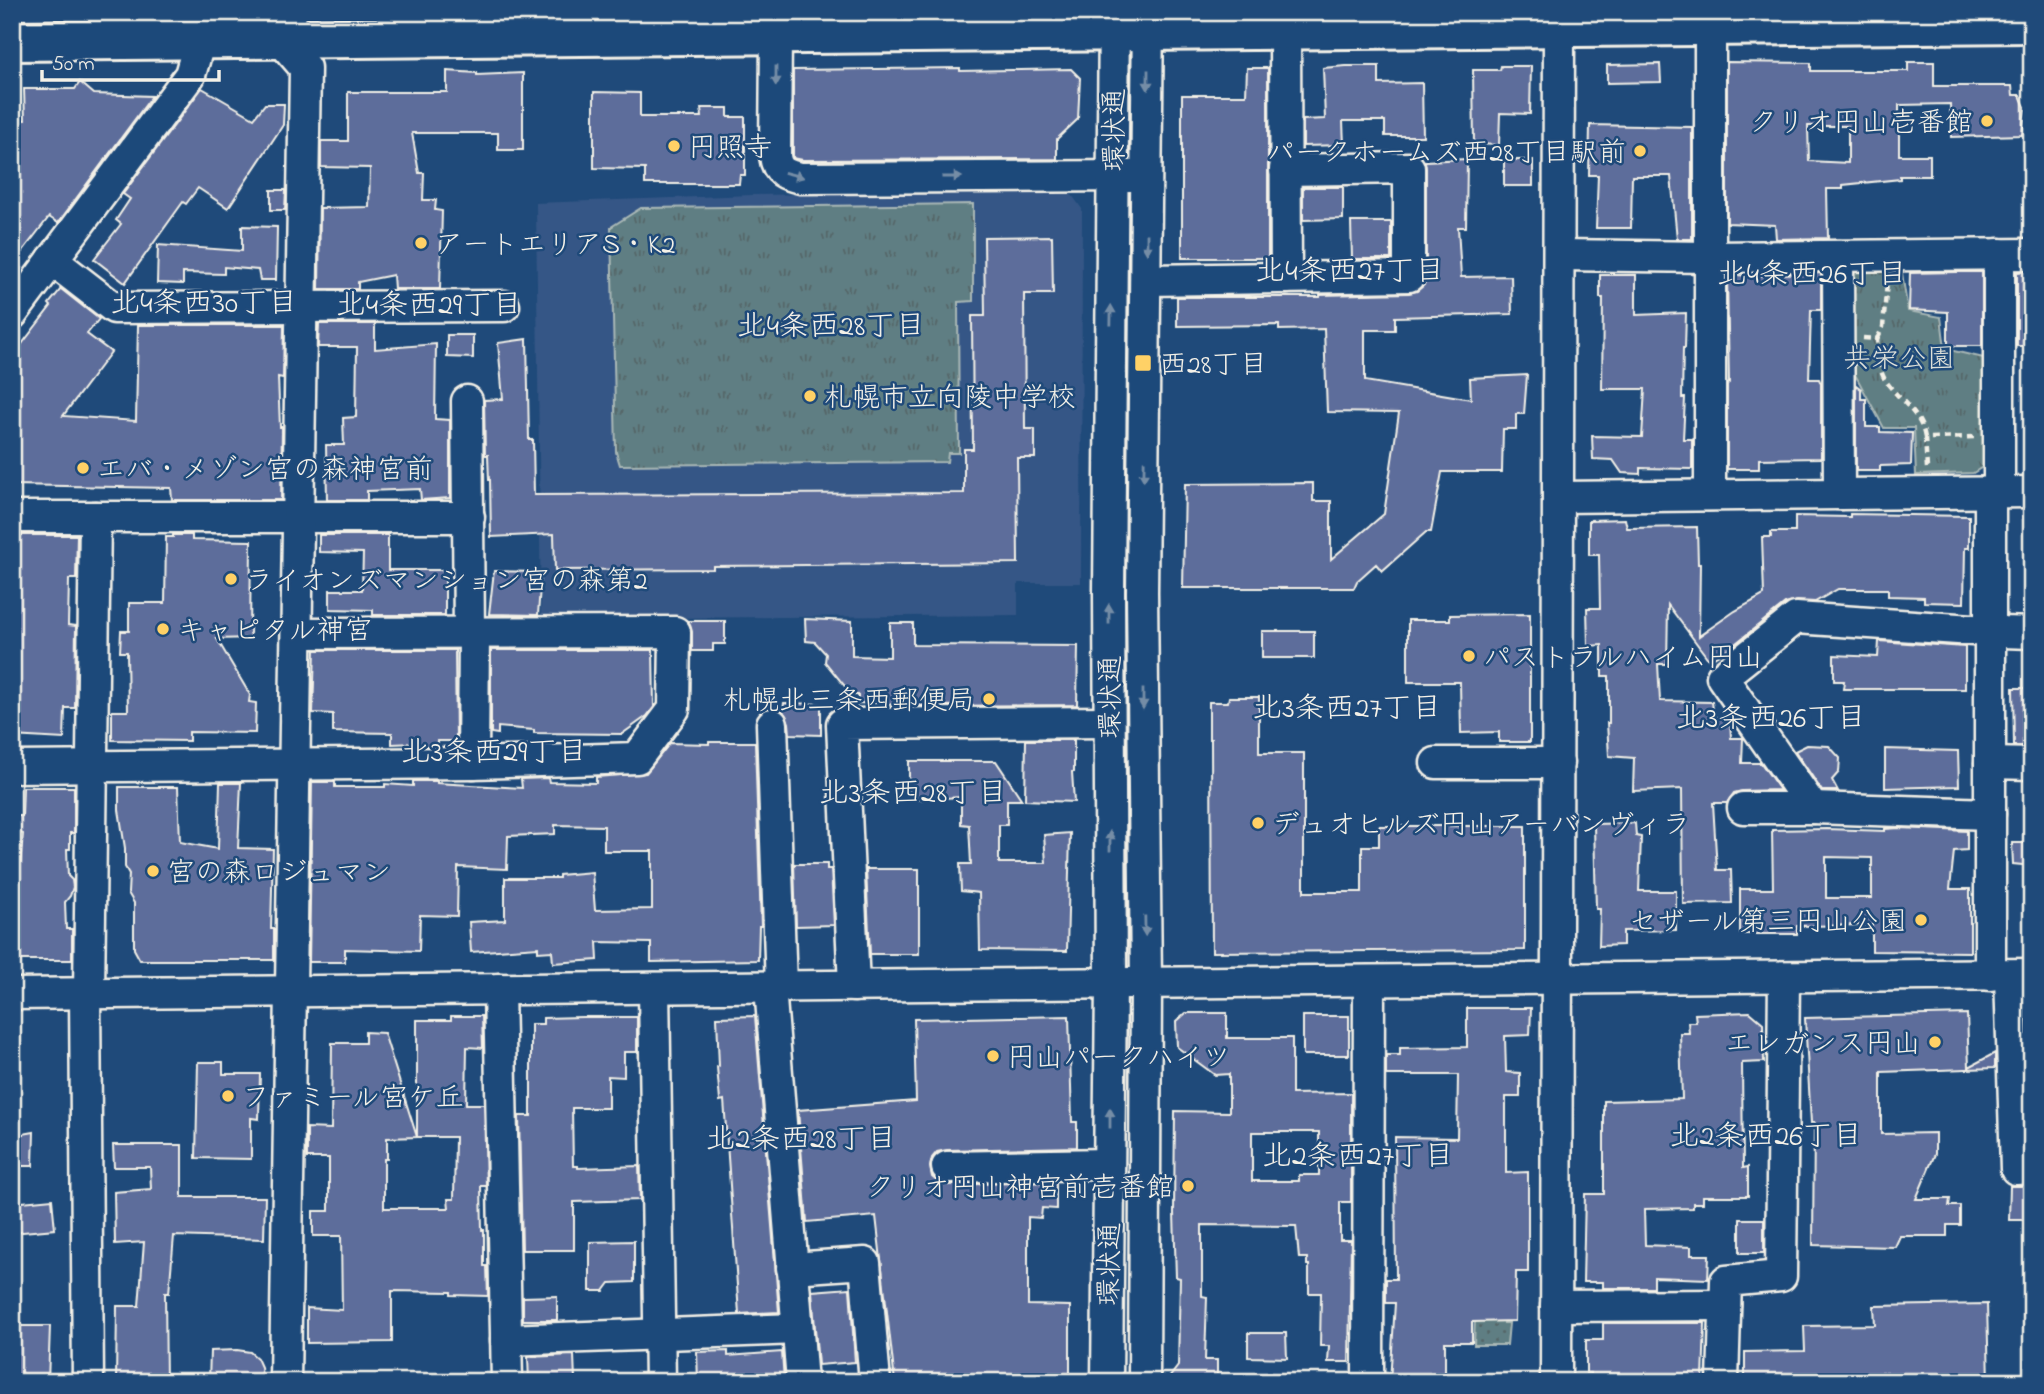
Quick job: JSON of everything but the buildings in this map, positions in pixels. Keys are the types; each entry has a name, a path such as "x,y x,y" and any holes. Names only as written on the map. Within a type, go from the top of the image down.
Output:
{"main road":[{"path":"12,41 200,40 276,21 720,23 776,34 943,22 1248,21 1285,30 1536,22 1710,26 1796,19 1914,18 2032,23"}],"street":[{"path":"276,21 305,68 285,1382"},
{"name":"環状通","path":"1107,1382 1113,176 1131,22"},
{"name":"環状通","path":"1131,22 1147,176 1143,592 1146,983 1144,1382"},
{"path":"1536,22 1560,255 1556,1382"},
{"path":"1710,26 1710,495"},
{"path":"1285,30 1286,278"},
{"path":"776,34 775,156 776,164 789,176 1147,176"},
{"path":"12,314 190,75 200,40"},
{"path":"1147,280 1409,276 1409,168 1285,170"},
{"path":"1999,254 1990,631 1990,814 2011,975 2016,1169 2032,1168"},
{"path":"1560,255 1708,257 2032,254"},
{"path":"1838,256 1839,494"},
{"path":"52,260 114,307 504,306"},
{"path":"467,401 473,763"},
{"path":"1559,497 2032,492"},
{"path":"12,517 469,517"},
{"path":"88,1382 87,993 93,765 95,517"},
{"path":"1813,808 1723,677 1796,618 2032,633"},
{"path":"12,766 473,763 637,758 674,709 675,632 297,633"},
{"path":"854,986 842,724 1109,722"},
{"path":"772,724 776,987 792,1268 802,1382"},
{"path":"1436,763 1558,763"},
{"path":"1990,763 2032,764"},
{"path":"1743,808 1990,814"},
{"path":"12,994 2011,975"},
{"path":"1723,1382 1726,1281 1781,1276 1784,977"},
{"path":"1368,1382 1369,981"},
{"path":"654,988 660,1382"},
{"path":"499,989 507,1382"},
{"path":"947,1167 1110,1164"},
{"path":"792,1268 865,1263 875,1382"},
{"path":"1556,1306 1725,1305"},
{"path":"506,1340 797,1329"}],"path":[{"path":"1887,278 1883,327 1877,338 1878,358 1884,377 1923,424 1927,479"},
{"path":"1838,337 1877,338"},
{"path":"1925,438 1987,437"}],"shaded area":[{"name":"札幌市立向陵中学校","path":"1069,191 1082,209 1081,583 1018,583 1018,615 541,619 536,203 753,195"}],"green space":[{"path":"973,204 973,301 958,302 959,453 948,453 947,462 620,465 616,452 611,227 641,208"},
{"name":"共栄公園","path":"1901,267 1908,311 1941,317 1945,349 1988,359 1989,463 1973,473 1916,475 1914,428 1884,428 1845,356 1840,270"},
{"path":"1504,1315 1504,1323 1509,1323 1507,1345 1474,1345 1475,1316"}],"place":[{"name":"クリオ円山壱番館","path":"1987,121"},
{"name":"円照寺","path":"674,146"},
{"name":"パークホームズ西28丁目駅前","path":"1640,151"},
{"name":"アートエリアS・K2","path":"421,243"},
{"name":"西28丁目","path":"1143,363"},
{"name":"札幌市立向陵中学校","path":"810,396"},
{"name":"エバ・メゾン宮の森神宮前","path":"83,468"},
{"name":"ライオンズマンション宮の森第2","path":"231,579"},
{"name":"キャピタル神宮","path":"163,629"},
{"name":"パストラルハイム円山","path":"1469,656"},
{"name":"札幌北三条西郵便局","path":"989,699"},
{"name":"デュオヒルズ円山アーバンヴィラ","path":"1258,823"},
{"name":"宮の森ロジュマン","path":"153,871"},
{"name":"セザール第三円山公園","path":"1921,920"},
{"name":"エレガンス円山","path":"1935,1042"},
{"name":"円山パークハイツ","path":"993,1056"},
{"name":"ファミール宮ケ丘","path":"228,1096"},
{"name":"クリオ円山神宮前壱番館","path":"1188,1186"}],"district":[{"name":"北4条西27丁目","path":"1350,270"},
{"name":"北4条西26丁目","path":"1812,273"},
{"name":"北4条西30丁目","path":"204,302"},
{"name":"北4条西29丁目","path":"429,304"},
{"name":"北4条西28丁目","path":"831,325"},
{"name":"北3条西27丁目","path":"1347,707"},
{"name":"北3条西26丁目","path":"1771,717"},
{"name":"北3条西29丁目","path":"494,751"},
{"name":"北3条西28丁目","path":"913,792"},
{"name":"北2条西26丁目","path":"1766,1135"},
{"name":"北2条西28丁目","path":"801,1138"},
{"name":"北2条西27丁目","path":"1358,1155"}]}
